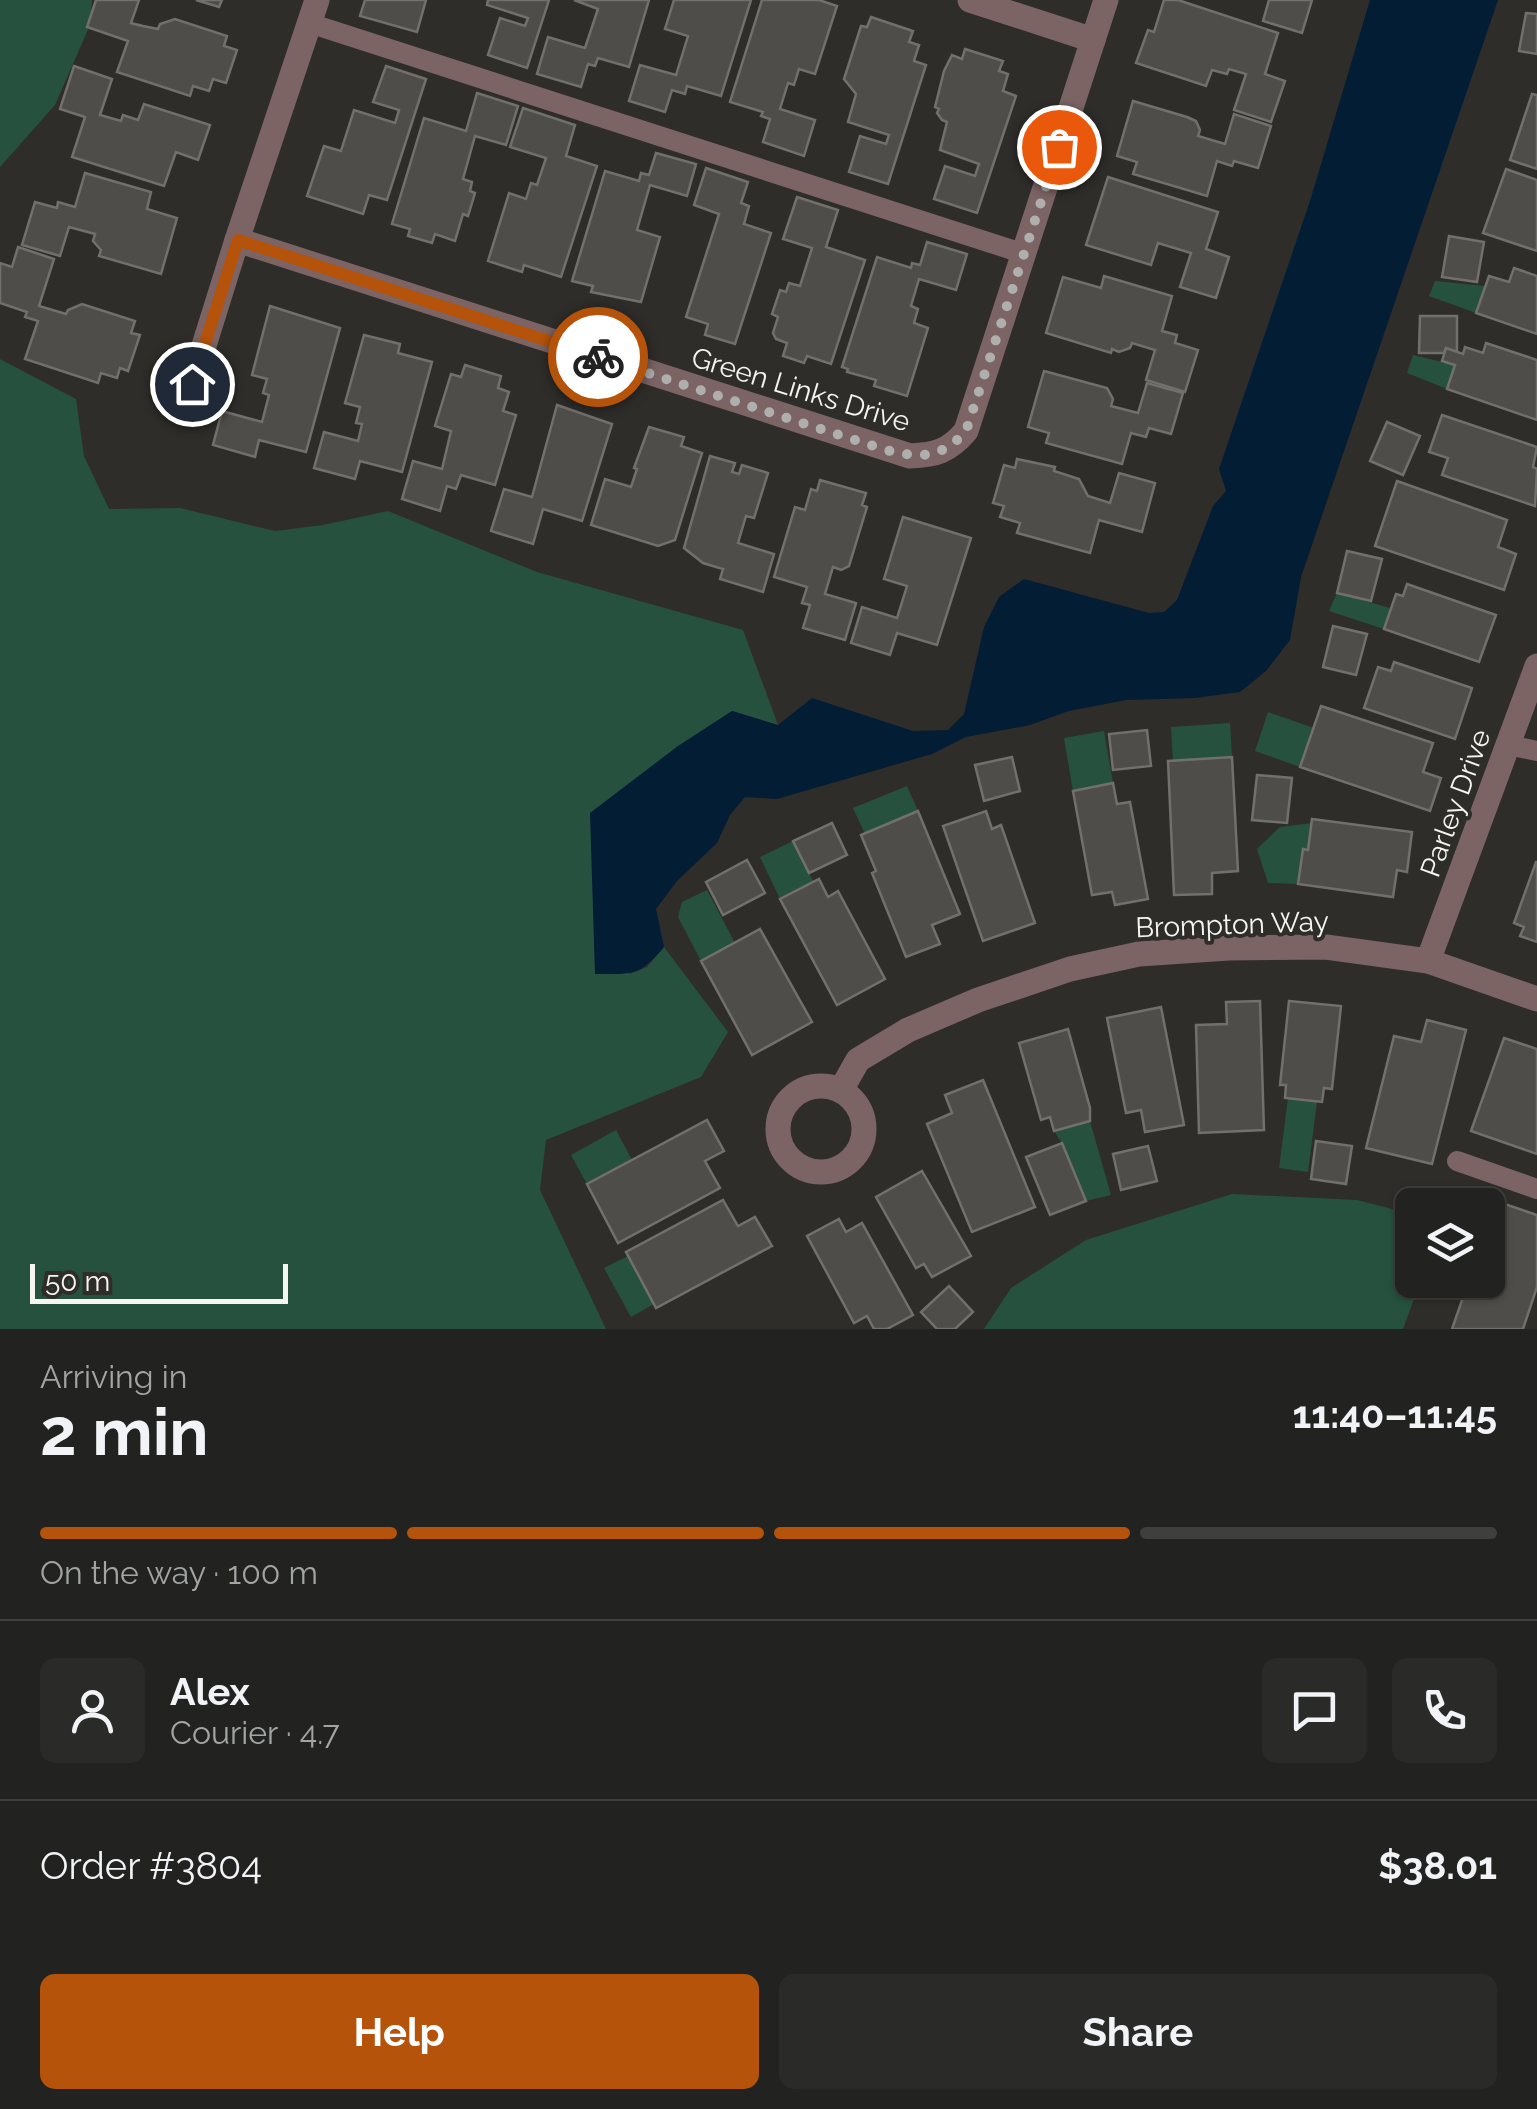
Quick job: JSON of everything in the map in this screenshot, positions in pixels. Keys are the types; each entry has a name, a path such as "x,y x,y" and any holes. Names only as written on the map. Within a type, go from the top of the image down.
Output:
{"street":[{"path":"970,0 1093,40"},
{"name":"Green Links Drive","path":"238,240 910,456 936,455 954,445 966,431 1106,0"},
{"path":"192,384 313,11"},
{"name":"Parley Drive","path":"1428,961 1537,666"},
{"name":"Brompton Way","path":"841,1090 858,1060 908,1030 978,1000 1070,969 1140,954 1326,947 1428,961 1537,999"}],"lane":[{"path":"313,11 1025,254"},
{"path":"1508,745 1537,750"},
{"path":"1457,1161 1537,1189"}],"green space":[{"path":"0,0 92,0 90,25 55,105 0,167"},
{"path":"1435,281 1485,286 1476,313 1429,296"},
{"path":"1413,355 1455,365 1447,389 1407,373"},
{"path":"0,359 76,399 84,456 109,509 180,508 275,531 388,511 537,572 743,630 778,725 732,711 629,974 647,967 664,947 728,1032 701,1077 546,1140 540,1190 606,1329 0,1329"},
{"path":"1337,593 1390,608 1384,629 1329,611"},
{"path":"1268,712 1314,728 1300,767 1255,751"},
{"path":"1230,723 1232,757 1173,761 1171,727"},
{"path":"1104,731 1113,783 1073,791 1064,738"},
{"path":"907,786 918,811 865,834 853,808"},
{"path":"1312,823 1298,884 1268,883 1257,849 1280,827"},
{"path":"793,841 814,883 780,899 760,857"},
{"path":"707,890 735,943 701,961 678,917 682,902"},
{"path":"1288,1098 1317,1102 1308,1172 1279,1168"},
{"path":"1090,1121 1111,1195 1086,1201 1054,1131"},
{"path":"616,1130 632,1160 587,1184 571,1155"},
{"path":"1232,1194 1357,1200 1395,1210 1395,1298 1414,1298 1403,1329 984,1329 1011,1288 1086,1240"},
{"path":"628,1256 654,1304 631,1317 604,1268"}],"water":[{"path":"1370,0 1498,0 1301,577 1290,640 1266,671 1240,692 1126,700 1069,711 1030,725 966,737 932,754 777,799 745,797 730,815 717,843 677,881 656,909 664,947 634,972 595,974 590,813 678,746 732,711 778,725 812,698 913,731 948,730 964,714 984,627 999,597 1024,579 1149,613 1164,612 1177,600 1213,506 1226,491 1219,469 1310,201"}],"building":[{"path":"96,0 139,0 131,23 158,29 160,24 175,19 227,36 224,46 237,50 226,83 213,79 209,91 193,86 190,96 117,72 128,41 87,27"},
{"path":"196,0 222,0 219,7"},
{"path":"365,0 426,0 417,32 360,16"},
{"path":"488,0 549,0 527,68 488,55 500,18 525,26 528,18 487,5"},
{"path":"574,0 649,0 629,67 598,58 595,66 588,64 581,87 537,74 548,37 585,48 598,9"},
{"path":"674,0 751,0 721,96 687,86 685,94 672,90 665,112 629,101 640,65 676,75 688,36 665,29"},
{"path":"762,0 819,0 837,6 815,74 799,69 794,85 788,83 780,109 815,120 804,156 763,142 770,119 761,116 763,112 730,102"},
{"path":"1164,0 1178,0 1278,33 1265,74 1285,81 1271,122 1234,110 1246,74 1212,70 1206,86 1136,63 1148,30 1154,32"},
{"path":"1269,0 1312,0 1302,33 1263,21"},
{"path":"1526,13 1537,14 1537,54 1519,51"},
{"path":"871,17 913,31 909,42 919,45 914,61 926,65 888,184 849,172 860,136 886,144 889,135 848,122 856,94 844,79 861,26 867,27"},
{"path":"965,49 1003,61 999,71 1008,74 1003,91 1016,96 977,213 934,199 945,166 975,176 979,164 940,150 947,122 935,107 952,55 962,59"},
{"path":"74,66 112,79 100,115 121,121 123,115 138,120 144,104 210,125 198,160 176,152 164,186 72,157 85,117 60,109"},
{"path":"386,66 426,79 387,200 369,195 363,214 307,196 324,146 341,151 354,110 395,123 399,110 373,102"},
{"path":"477,93 518,106 506,145 475,136 463,179 472,182 470,191 475,193 455,241 435,234 432,243 408,236 410,229 392,224 424,118 466,131"},
{"path":"1532,94 1537,95 1537,169 1510,160"},
{"path":"1133,101 1196,121 1198,136 1225,144 1234,114 1271,126 1258,168 1217,161 1207,196 1133,174 1137,162 1117,156"},
{"path":"523,108 575,125 566,156 597,166 561,277 524,265 522,272 488,261 509,193 526,199 531,183 537,185 546,158 510,147"},
{"path":"656,153 696,164 687,196 650,185 637,230 660,237 641,302 591,292 593,286 572,281 605,171 639,181 641,173 649,175"},
{"path":"706,168 748,182 741,203 749,206 744,224 771,233 735,344 705,335 708,324 686,317 719,214 694,205"},
{"path":"1506,169 1537,180 1537,251 1483,233"},
{"path":"85,173 151,192 147,209 177,218 161,274 99,256 101,250 93,241 95,234 69,227 60,256 22,245 35,202 57,208 58,202 75,207"},
{"path":"1108,177 1218,212 1206,249 1229,257 1216,298 1180,287 1191,253 1158,243 1151,265 1086,245"},
{"path":"797,197 838,210 826,247 865,260 831,364 807,356 804,363 783,356 787,343 776,339 773,333 778,317 772,314 780,290 786,292 789,283 800,286 812,248 783,239"},
{"path":"1449,236 1484,242 1477,282 1442,277"},
{"path":"927,242 967,254 956,290 919,279 911,306 918,309 914,323 928,328 907,396 874,386 876,380 842,367 877,257 911,268 912,263 920,265"},
{"path":"18,247 54,259 39,306 66,314 82,304 135,321 131,333 140,335 128,371 120,368 117,378 101,373 98,383 25,359 38,321 25,317 27,312 0,303 0,263 12,267"},
{"path":"1514,268 1537,276 1537,334 1476,313 1489,276 1509,282"},
{"path":"1104,276 1172,296 1162,331 1177,335 1175,343 1198,350 1185,392 1146,380 1155,350 1132,343 1130,348 1119,352 1112,349 1111,353 1046,333 1063,277 1101,288"},
{"path":"270,306 340,328 306,452 259,440 255,457 213,445 222,411 262,422 269,395 263,393 267,379 252,375"},
{"path":"1420,316 1457,316 1457,352 1446,348 1444,353 1419,353"},
{"path":"364,335 400,344 398,353 432,362 402,472 360,461 355,479 314,468 324,432 358,441 362,424 356,423 360,407 345,403"},
{"path":"1486,343 1537,360 1537,420 1447,389 1455,365 1442,361 1446,348 1463,354 1465,347 1483,353"},
{"path":"465,365 501,376 498,388 509,392 503,411 516,415 495,485 461,475 456,489 447,486 440,511 402,499 413,461 442,469 451,431 435,426 451,374 461,377"},
{"path":"1044,371 1107,388 1113,399 1111,406 1138,413 1147,383 1183,393 1171,434 1149,428 1146,437 1131,433 1122,464 1046,443 1049,433 1028,427"},
{"path":"557,405 612,424 582,521 543,509 533,544 491,531 504,489 532,497"},
{"path":"1442,415 1537,447 1533,467 1537,469 1535,506 1442,475 1448,458 1429,452"},
{"path":"1387,422 1420,436 1403,475 1370,461"},
{"path":"649,427 684,437 681,446 702,453 675,540 658,546 591,525 605,479 631,487"},
{"path":"710,456 735,463 732,472 739,474 742,465 768,473 754,518 746,516 738,543 774,554 763,592 720,579 723,569 703,563 684,548"},
{"path":"1017,459 1055,467 1054,471 1079,479 1088,496 1110,503 1119,473 1155,483 1142,532 1099,520 1090,553 1017,533 1020,523 1000,517 1004,506 993,503 1004,465 1015,468"},
{"path":"820,480 866,493 862,505 867,507 849,566 841,570 833,567 825,594 856,603 845,640 803,628 810,605 802,603 807,587 774,577 795,507 805,510 811,489 817,491"},
{"path":"1397,481 1507,520 1498,547 1516,554 1504,590 1375,546"},
{"path":"903,517 971,538 937,645 897,633 890,655 851,643 862,607 897,618 907,586 884,579"},
{"path":"1347,551 1382,559 1371,601 1337,593"},
{"path":"1407,584 1496,615 1479,662 1384,629 1396,594 1403,596"},
{"path":"1333,626 1367,634 1356,675 1323,667"},
{"path":"1394,662 1472,688 1455,739 1364,708 1378,667 1391,671"},
{"path":"1321,706 1433,743 1423,772 1441,778 1430,811 1300,767"},
{"path":"1147,730 1151,766 1113,770 1109,734"},
{"path":"1012,757 1020,791 984,801 975,765"},
{"path":"1232,757 1238,871 1212,873 1212,894 1174,895 1168,761"},
{"path":"1257,775 1292,778 1287,823 1252,820"},
{"path":"1113,783 1117,804 1130,802 1148,899 1115,905 1112,892 1092,895 1073,791"},
{"path":"918,811 960,914 932,925 940,944 906,957 861,835"},
{"path":"986,811 992,829 1001,825 1035,923 983,941 943,826"},
{"path":"1312,819 1412,832 1407,872 1397,870 1393,897 1298,884"},
{"path":"832,823 847,855 809,873 793,841"},
{"path":"747,860 765,893 723,915 706,882"},
{"path":"1536,862 1537,942 1520,936 1524,927 1514,923"},
{"path":"819,879 828,897 838,891 885,979 837,1005 780,899"},
{"path":"760,929 812,1022 752,1055 701,961"},
{"path":"1260,1001 1264,1130 1199,1133 1196,1025 1227,1024 1226,1002"},
{"path":"1289,1001 1341,1006 1332,1089 1324,1088 1322,1102 1285,1098 1286,1085 1280,1085"},
{"path":"1161,1007 1184,1125 1145,1132 1141,1110 1126,1113 1107,1018"},
{"path":"1427,1020 1466,1030 1432,1164 1366,1148 1394,1036 1421,1042"},
{"path":"1068,1029 1090,1108 1090,1121 1054,1131 1050,1117 1041,1120 1019,1043"},
{"path":"1504,1038 1537,1049 1537,1154 1471,1131"},
{"path":"983,1080 1035,1207 972,1232 927,1124 952,1113 945,1095"},
{"path":"707,1120 724,1151 705,1161 720,1188 618,1243 587,1184"},
{"path":"1316,1141 1352,1146 1346,1184 1311,1179"},
{"path":"1062,1143 1086,1201 1050,1215 1026,1157"},
{"path":"1148,1146 1157,1181 1121,1190 1113,1154"},
{"path":"922,1171 971,1256 932,1277 924,1264 916,1268 876,1197"},
{"path":"723,1200 738,1226 755,1217 772,1246 656,1308 626,1252"},
{"path":"1505,1204 1537,1215 1537,1287 1523,1329 1452,1329 1463,1298 1505,1298"},
{"path":"839,1219 846,1232 862,1223 913,1315 887,1329 874,1329 867,1316 854,1323 807,1236"},
{"path":"949,1286 973,1312 955,1329 937,1329 921,1312"}],"way so far":[{"path":"598,357 886,450 910,456 936,455 954,445 966,431 1059,147"}],"route":[{"path":"192,384 238,240 598,357"}]}
